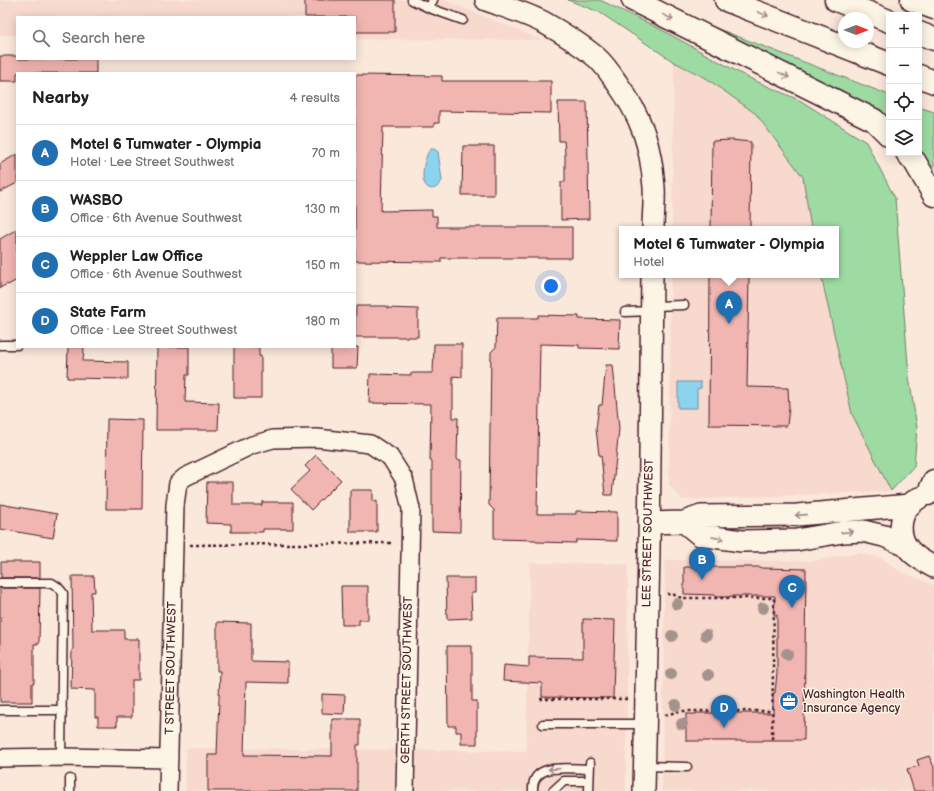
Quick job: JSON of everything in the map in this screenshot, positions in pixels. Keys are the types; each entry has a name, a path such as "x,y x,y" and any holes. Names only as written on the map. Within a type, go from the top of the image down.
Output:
{"highway":[{"path":"633,0 874,120 886,132"},
{"path":"726,0 886,63"},
{"path":"836,0 886,20"},
{"path":"912,0 934,8"},
{"path":"922,34 934,39"},
{"path":"922,77 934,82"},
{"path":"910,156 915,162 934,195"}],"street":[{"path":"486,0 541,22 567,36 596,57 605,66 629,99 640,120 649,149 654,187 653,226"},
{"name":"LEE STREET SOUTHWEST","path":"644,791 644,766 652,720 649,523 652,278"},
{"name":"T STREET SOUTHWEST","path":"168,791 175,505 178,483 184,477 252,445 273,439 317,438 370,444 390,457 404,479 411,509 410,542"},
{"path":"905,545 901,531 903,517 910,505 932,489"},
{"path":"649,523 684,522 701,516 797,515 910,505"},
{"path":"684,522 700,535 742,541 766,542 796,540 843,532 862,531 884,536 905,545 913,554 934,567"},
{"name":"GERTH STREET SOUTHWEST","path":"405,791 410,542"},
{"path":"0,758 61,757 169,759"}],"lane":[{"path":"412,0 429,8 463,20"},
{"path":"429,8 433,0"},
{"path":"625,312 684,305"},
{"path":"0,346 16,345"},
{"path":"0,583 52,583 63,593 61,757"},
{"path":"0,710 62,710"},
{"path":"543,724 652,720"},
{"path":"532,791 534,781 541,772 551,768 590,766 589,791"},
{"path":"644,766 687,767"},
{"path":"70,779 70,791"},
{"path":"553,791 564,781 589,781"}],"path":[{"path":"174,545 410,542"},
{"path":"662,594 672,594 682,598 774,598 772,740"},
{"path":"540,699 628,700"},
{"path":"652,720 681,711 772,711"}],"shaded area":[{"path":"0,0 444,0 542,40 356,39 356,16 16,16 16,35 0,35"},
{"path":"674,62 706,78 756,114 803,177 811,226 672,226"},
{"path":"671,278 822,278 852,414 891,491 683,500 669,485"},
{"path":"859,553 882,558 899,571 934,585 934,791 662,791 665,560 812,561"},
{"path":"530,563 628,564 626,791 186,791 186,748 526,751"}],"green space":[{"path":"568,0 600,0 660,29 747,77 801,101 866,142 895,198 909,377 917,428 914,466 891,491 852,414 822,278 839,278 839,226 811,226 803,177 756,114 706,78 674,62 599,12"},
{"path":"716,28 886,94 886,119 841,90 800,72"},
{"path":"922,108 934,112 934,171 922,154"}],"water":[{"path":"431,149 438,152 442,180 438,186 431,189 428,188 424,182 423,175 425,160"},
{"path":"678,382 701,382 701,388 697,389 697,408 678,408"}],"building":[{"path":"305,0 395,0 395,32 356,32 356,16 305,16"},
{"path":"0,56 16,56 16,60 96,60 96,72 16,72 16,81 0,81"},
{"path":"356,75 442,76 442,81 551,81 551,113 439,111 439,123 434,123 434,127 383,127 381,211 432,210 432,216 437,216 437,227 572,227 572,258 441,258 441,262 356,261"},
{"path":"558,102 587,102 589,219 561,220 561,182 565,182 565,154 564,141 559,141"},
{"path":"731,140 751,142 750,226 711,226 712,141"},
{"path":"463,146 494,146 494,195 462,195"},
{"path":"16,155 16,184 0,192 0,164"},
{"path":"16,230 16,281 0,288 0,239"},
{"path":"710,278 749,278 747,387 788,388 789,407 787,426 709,425"},
{"path":"356,306 387,306 387,308 418,309 418,337 356,337"},
{"path":"538,315 579,316 579,319 620,320 619,349 579,348 579,345 540,344 537,514 576,514 576,511 617,512 617,541 576,540 576,543 494,539 494,510 489,505 491,352 496,347 497,318 538,318"},
{"path":"434,344 462,344 462,377 453,376 453,418 458,418 457,460 461,460 460,532 432,531 432,461 430,461 431,404 369,403 370,374 411,375 411,373 433,373"},
{"path":"358,347 357,368 331,368 331,348"},
{"path":"68,348 84,348 83,361 128,362 128,379 67,378"},
{"path":"157,348 189,348 189,375 186,375 185,402 219,403 218,430 156,430"},
{"path":"234,348 259,348 259,356 261,356 261,398 234,398"},
{"path":"606,365 613,365 619,429 612,495 605,495 601,455 599,455 596,429 599,405 602,405"},
{"path":"107,419 143,420 142,509 106,509"},
{"path":"316,455 341,480 311,510 291,489 310,471 305,466"},
{"path":"207,482 233,482 233,505 262,505 262,502 293,502 293,529 263,529 263,532 231,532 231,524 206,523"},
{"path":"350,490 373,490 373,501 377,501 377,532 350,532"},
{"path":"0,504 57,514 53,538 0,529"},
{"path":"1,562 40,562 40,578 1,578"},
{"path":"684,567 761,567 806,569 804,740 686,741 686,714 716,713 717,711 732,711 732,713 773,713 773,693 775,693 777,673 777,615 774,615 775,596 715,597 715,595 684,594"},
{"path":"72,576 94,576 95,592 91,592 92,630 124,630 124,639 139,639 139,680 132,680 132,717 117,717 117,726 98,726 98,717 95,717 95,690 71,689 73,650"},
{"path":"446,578 475,578 475,593 471,593 472,618 447,619"},
{"path":"341,586 368,586 368,620 359,620 359,625 342,625"},
{"path":"0,588 40,588 39,644 34,644 34,683 32,683 32,702 0,702"},
{"path":"583,619 615,620 613,698 542,697 542,683 503,681 504,665 529,667 529,657 583,658"},
{"path":"217,622 251,623 251,661 288,662 288,683 246,682 244,755 332,756 332,719 360,719 360,745 357,745 357,791 208,791 208,755 217,755 220,671 217,671"},
{"path":"447,646 472,646 472,701 477,701 477,744 461,744 461,732 456,732 456,726 448,726"},
{"path":"322,694 345,695 344,714 322,713"},
{"path":"929,756 934,767 934,791 914,791 907,769 919,766 917,760"}],"place":[{"name":"Motel 6 Tumwater - Olympia","path":"729,324"},
{"name":"WASBO","path":"702,580"},
{"name":"Weppler Law Office","path":"792,608"},
{"name":"Washington Health Insurance Agency","path":"789,701"},
{"name":"State Farm","path":"724,728"}]}
